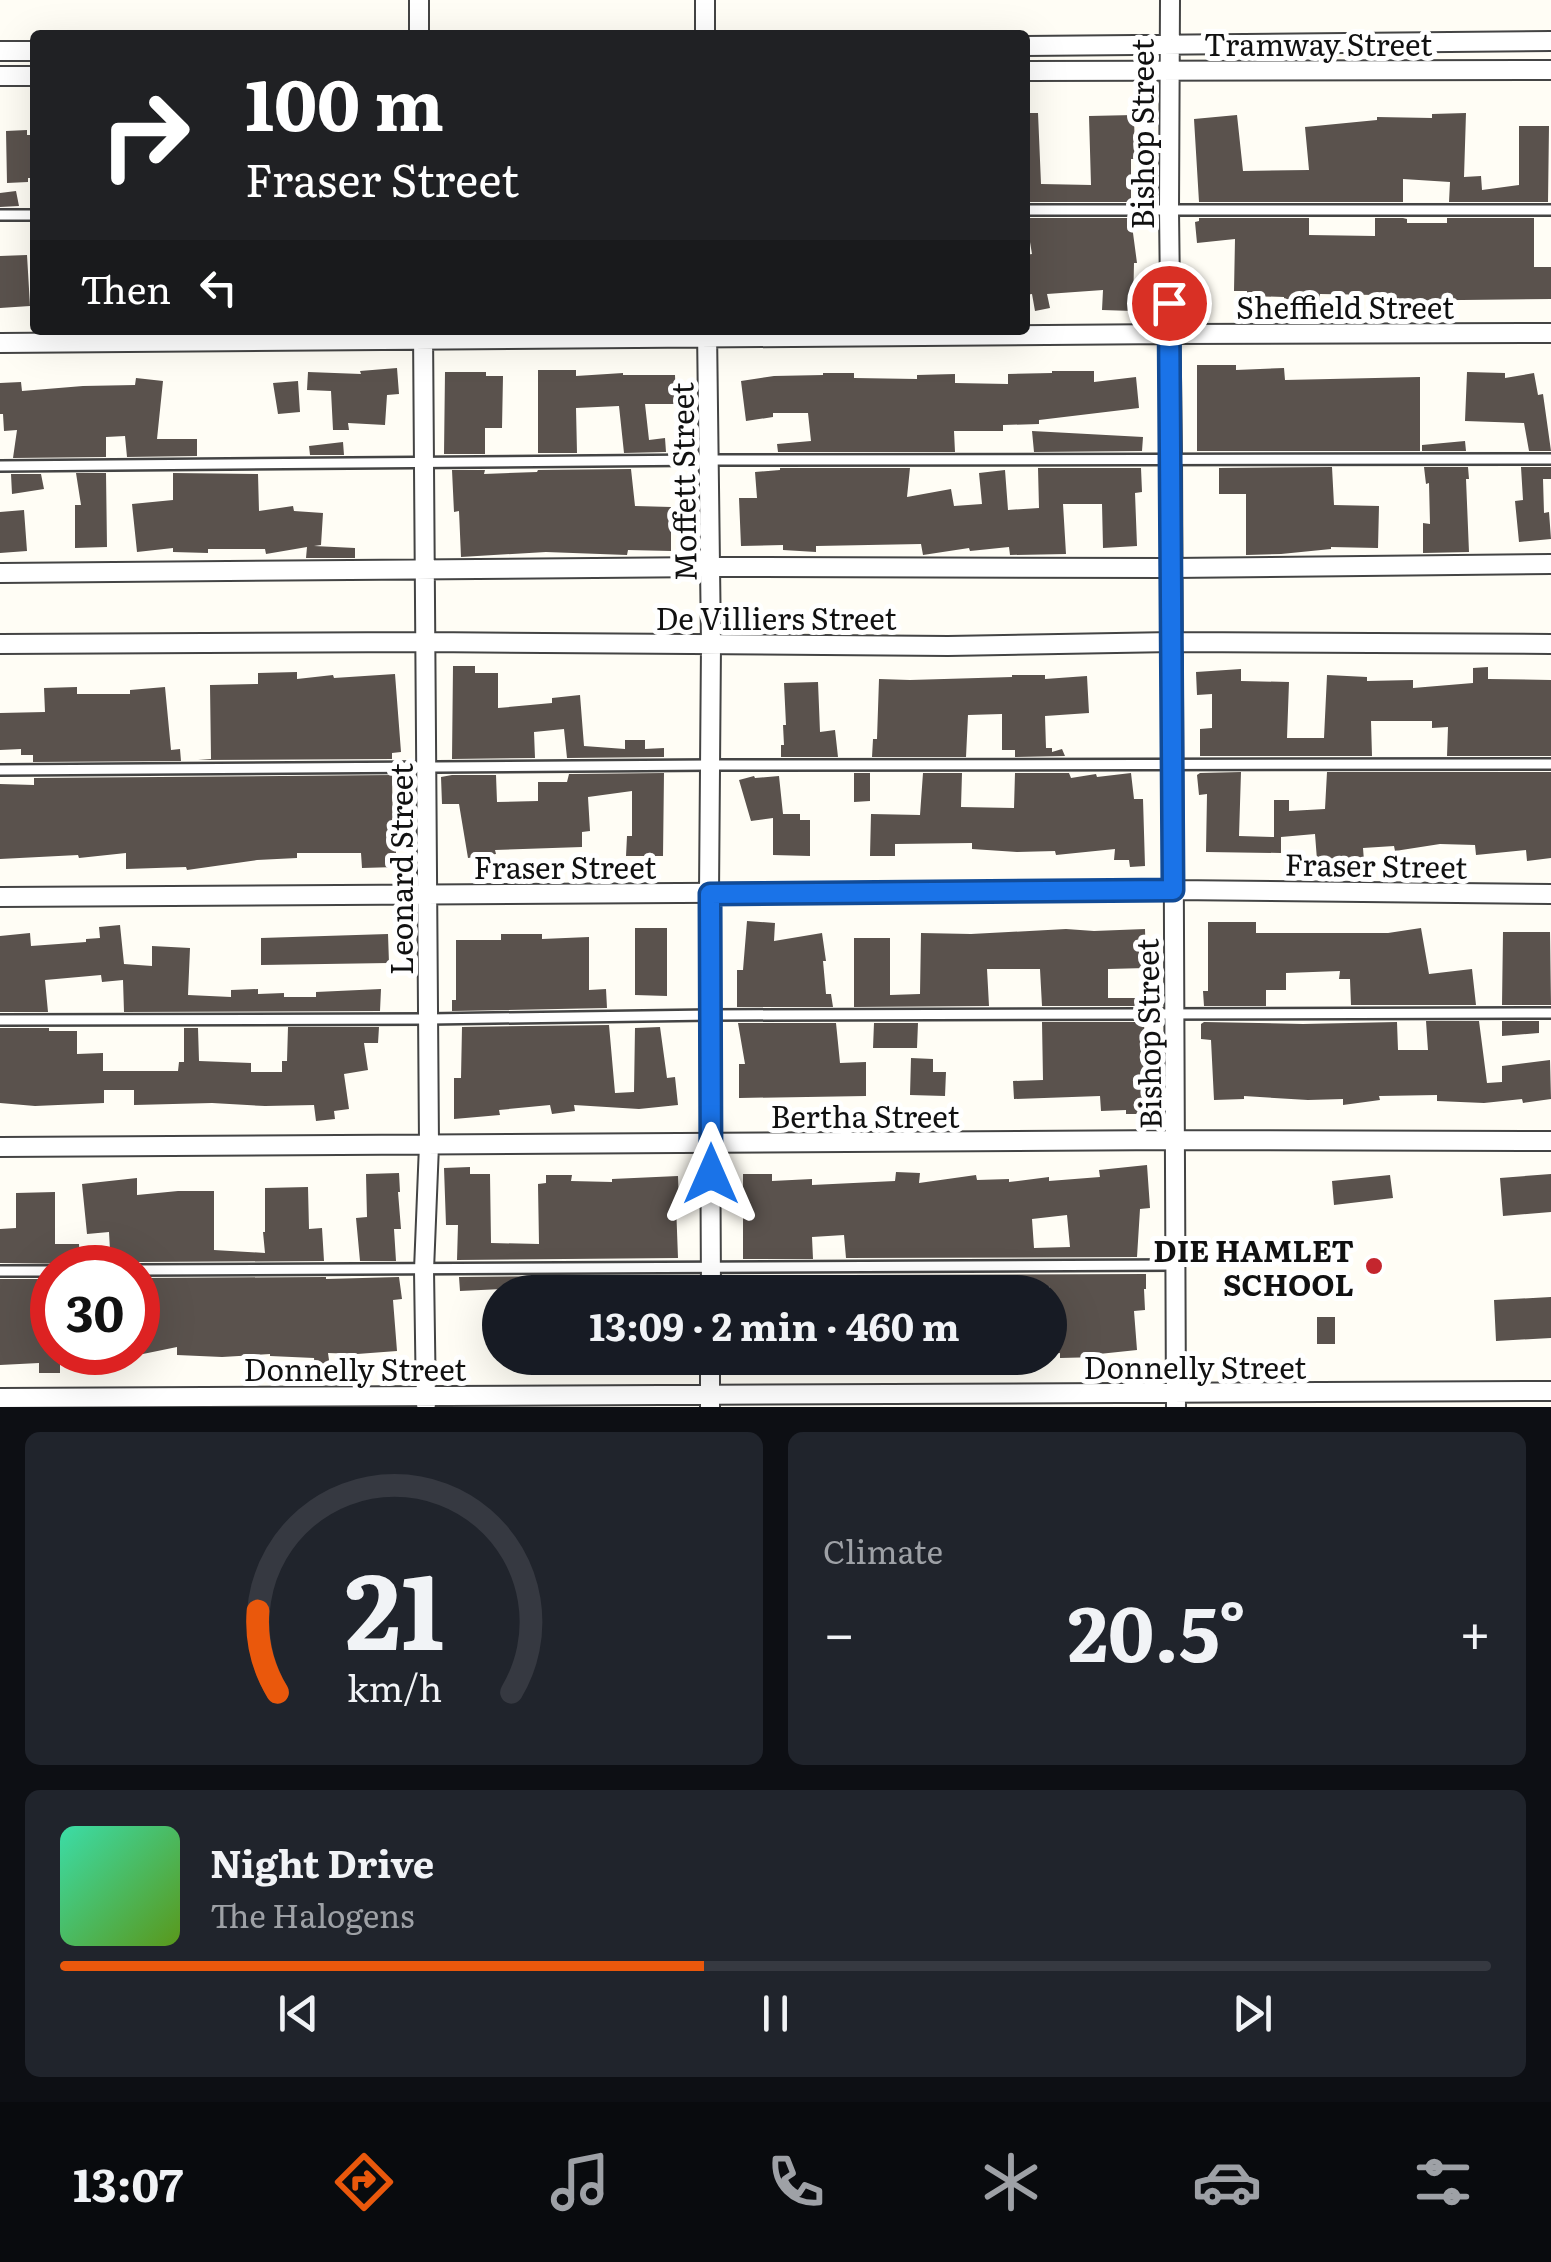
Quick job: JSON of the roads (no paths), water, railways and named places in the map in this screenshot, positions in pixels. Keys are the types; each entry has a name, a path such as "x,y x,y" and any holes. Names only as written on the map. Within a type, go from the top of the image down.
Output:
{"street":[{"path":"420,0 420,30"},
{"path":"705,0 705,30"},
{"name":"Bishop Street","path":"1170,0 1176,1400"},
{"name":"Tramway Street","path":"1030,46 1551,40"},
{"path":"1374,44 1374,71"},
{"path":"0,51 30,51"},
{"name":"Tramway Street","path":"1030,71 1551,70"},
{"path":"0,76 30,76"},
{"name":"Sheffield Street","path":"1030,334 1551,333"},
{"name":"Sheffield Street","path":"0,343 423,335"},
{"name":"Leonard Street","path":"423,335 428,768 426,1402"},
{"name":"Moffett Street","path":"708,335 712,1275"},
{"name":"De Villiers Street","path":"0,574 1551,564"},
{"name":"De Villiers Street","path":"0,644 1551,644"},
{"name":"Fraser Street","path":"0,897 1173,890 1551,894"},
{"name":"Bertha Street","path":"0,1146 1551,1140"},
{"name":"Donnelly Street","path":"0,1398 426,1402 1176,1400 1551,1391"}],"lane":[{"path":"1030,210 1551,210"},
{"path":"0,215 30,215"},
{"path":"0,466 1551,458"},
{"path":"0,770 1551,764"},
{"path":"0,1020 1551,1013"},
{"path":"160,1270 1175,1265"},
{"path":"0,1271 30,1271"}],"place":[{"name":"DIE HAMLET SCHOOL","path":"1374,1266"}]}
